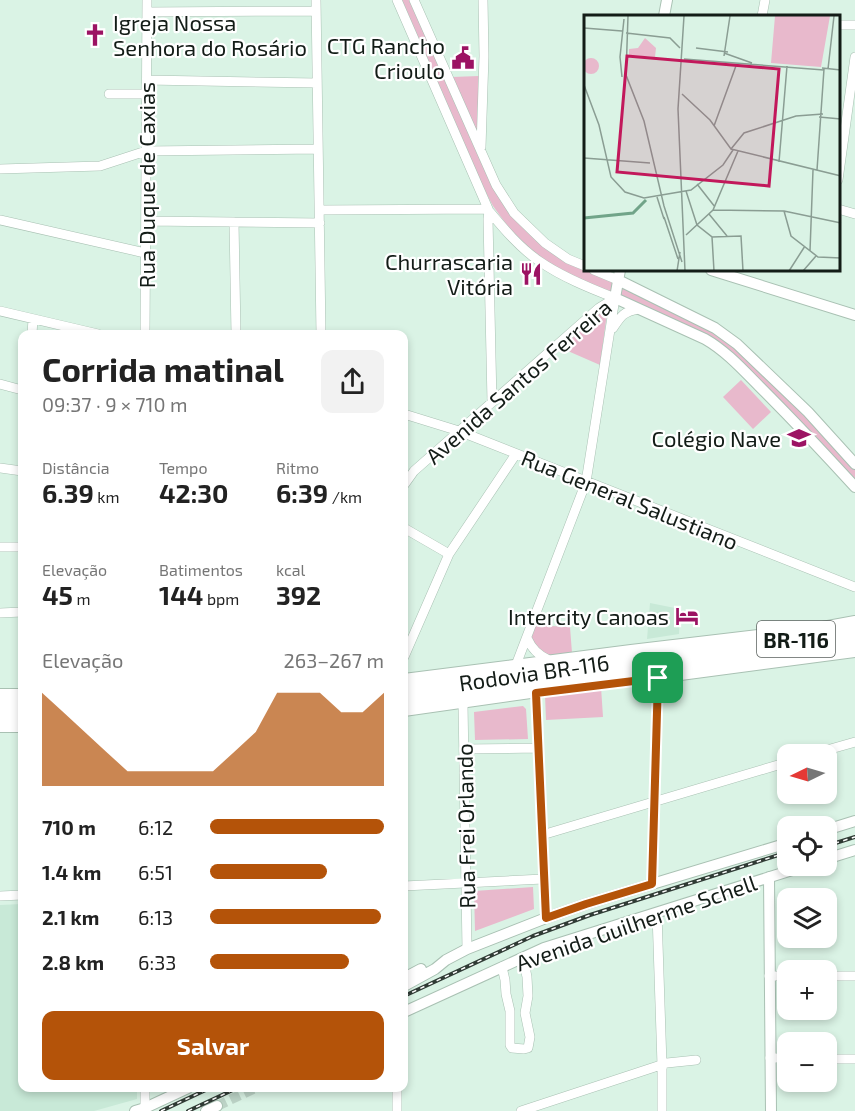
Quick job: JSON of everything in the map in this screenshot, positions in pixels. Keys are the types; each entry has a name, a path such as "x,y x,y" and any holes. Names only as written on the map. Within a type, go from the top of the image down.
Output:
{"highway":[{"name":"BR-116","path":"739,652 855,631"},
{"name":"BR-116","path":"739,652 855,643"},
{"name":"Rodovia BR-116","path":"408,689 656,656 739,652"},
{"name":"Rodovia BR-116","path":"408,700 633,671 739,652"},
{"name":"BR-116","path":"584,656 656,656"},
{"name":"BR-116","path":"587,686 633,671"},
{"path":"429,686 464,672"},
{"path":"0,703 18,698"},
{"path":"0,718 18,718"}],"main road":[{"path":"664,15 667,0"},
{"path":"719,272 855,315"},
{"path":"619,275 716,328 737,344 808,412 855,464"},
{"name":"Avenida Santos Ferreira","path":"615,298 619,275"},
{"path":"615,298 705,339 723,351 790,417 855,487"},
{"path":"408,679 795,631 855,621"},
{"path":"408,710 855,652"},
{"path":"0,694 18,698"},
{"path":"0,727 18,727"},
{"path":"837,826 855,820"},
{"path":"408,984 467,949 546,918 777,846"},
{"path":"837,856 855,850"},
{"name":"Avenida Guilherme Schell","path":"408,1008 544,948 777,875"},
{"path":"769,877 771,1111"},
{"path":"408,976 432,963 446,960"},
{"path":"140,1110 179,1092"}],"street":[{"name":"Rua Duque de Caxias","path":"145,330 147,0"},
{"path":"316,0 321,330"},
{"path":"397,0 488,210 511,237 538,261 566,277 615,298 586,482 516,665"},
{"path":"414,0 496,185 514,213 545,243 568,259 584,266"},
{"path":"481,149 483,0"},
{"path":"762,15 765,0"},
{"path":"147,12 316,11"},
{"path":"840,166 855,57"},
{"path":"147,80 317,83"},
{"path":"109,94 147,94"},
{"path":"0,169 100,166 146,151 318,150"},
{"path":"320,210 488,210"},
{"path":"488,210 492,402"},
{"path":"840,210 855,214"},
{"path":"0,220 146,254"},
{"path":"146,221 320,223"},
{"path":"234,222 236,330"},
{"path":"489,228 499,223"},
{"path":"604,272 619,275"},
{"name":"Avenida Santos Ferreira","path":"408,479 414,471 599,308 615,298"},
{"path":"610,333 621,315 638,309"},
{"path":"0,311 81,330"},
{"path":"32,330 33,319"},
{"path":"0,384 18,389"},
{"name":"Rua General Salustiano","path":"408,415 459,431 855,587"},
{"path":"408,647 449,554 516,454"},
{"path":"0,468 18,470"},
{"path":"408,530 449,554"},
{"path":"0,547 18,547"},
{"path":"0,613 18,612"},
{"path":"527,638 530,646 538,655 549,660"},
{"path":"652,884 658,678"},
{"path":"536,693 546,918"},
{"name":"Rua Frei Orlando","path":"463,703 467,949"},
{"path":"837,747 855,742"},
{"path":"464,749 538,748"},
{"path":"542,835 777,765"},
{"path":"408,886 543,879"},
{"path":"0,896 18,895"},
{"path":"657,913 662,1111"},
{"path":"502,967 510,1011 510,1045 513,1048 528,1048 530,1037 525,1013 528,996 527,977 523,957"},
{"path":"770,976 777,976"},
{"path":"837,976 855,976"},
{"path":"770,1058 777,1058"},
{"path":"837,1059 855,1059"},
{"path":"521,1111 662,1065 696,1060"},
{"path":"140,1110 144,1092"},
{"path":"397,1092 397,1111"}],"shaded area":[{"path":"402,0 411,0 513,216 584,269 584,272 590,272 713,328 805,413 855,468 855,483 734,356 560,270 532,251 509,228 484,189"},
{"path":"479,76 477,134 452,77"},
{"path":"608,306 600,365 561,348"},
{"path":"741,380 771,412 753,429 723,397"},
{"path":"650,603 680,609 679,634 647,639"},
{"path":"533,625 570,627 572,653 546,656 529,639"},
{"path":"601,687 603,717 546,720 545,695"},
{"path":"523,706 526,709 528,739 475,740 474,712"},
{"path":"533,887 534,909 475,931 474,891"},
{"path":"18,904 18,1092 137,1092 137,1099 94,1111 0,1111 0,905"}],"tunnel":[{"path":"217,1106 247,1092"}],"railway":[{"path":"837,843 855,837"},
{"path":"408,994 533,936 590,915 777,856"},
{"path":"161,1111 201,1092"},
{"path":"188,1111 228,1092"}],"place":[{"name":"Igreja Nossa Senhora do Rosário","path":"95,35"},
{"name":"CTG Rancho Crioulo","path":"463,58"},
{"name":"Churrascaria Vitória","path":"531,274"},
{"name":"Colégio Nave","path":"799,438"},
{"name":"Intercity Canoas","path":"687,616"}],"route":[{"path":"658,678 652,884 546,918 536,693 658,678"}]}
